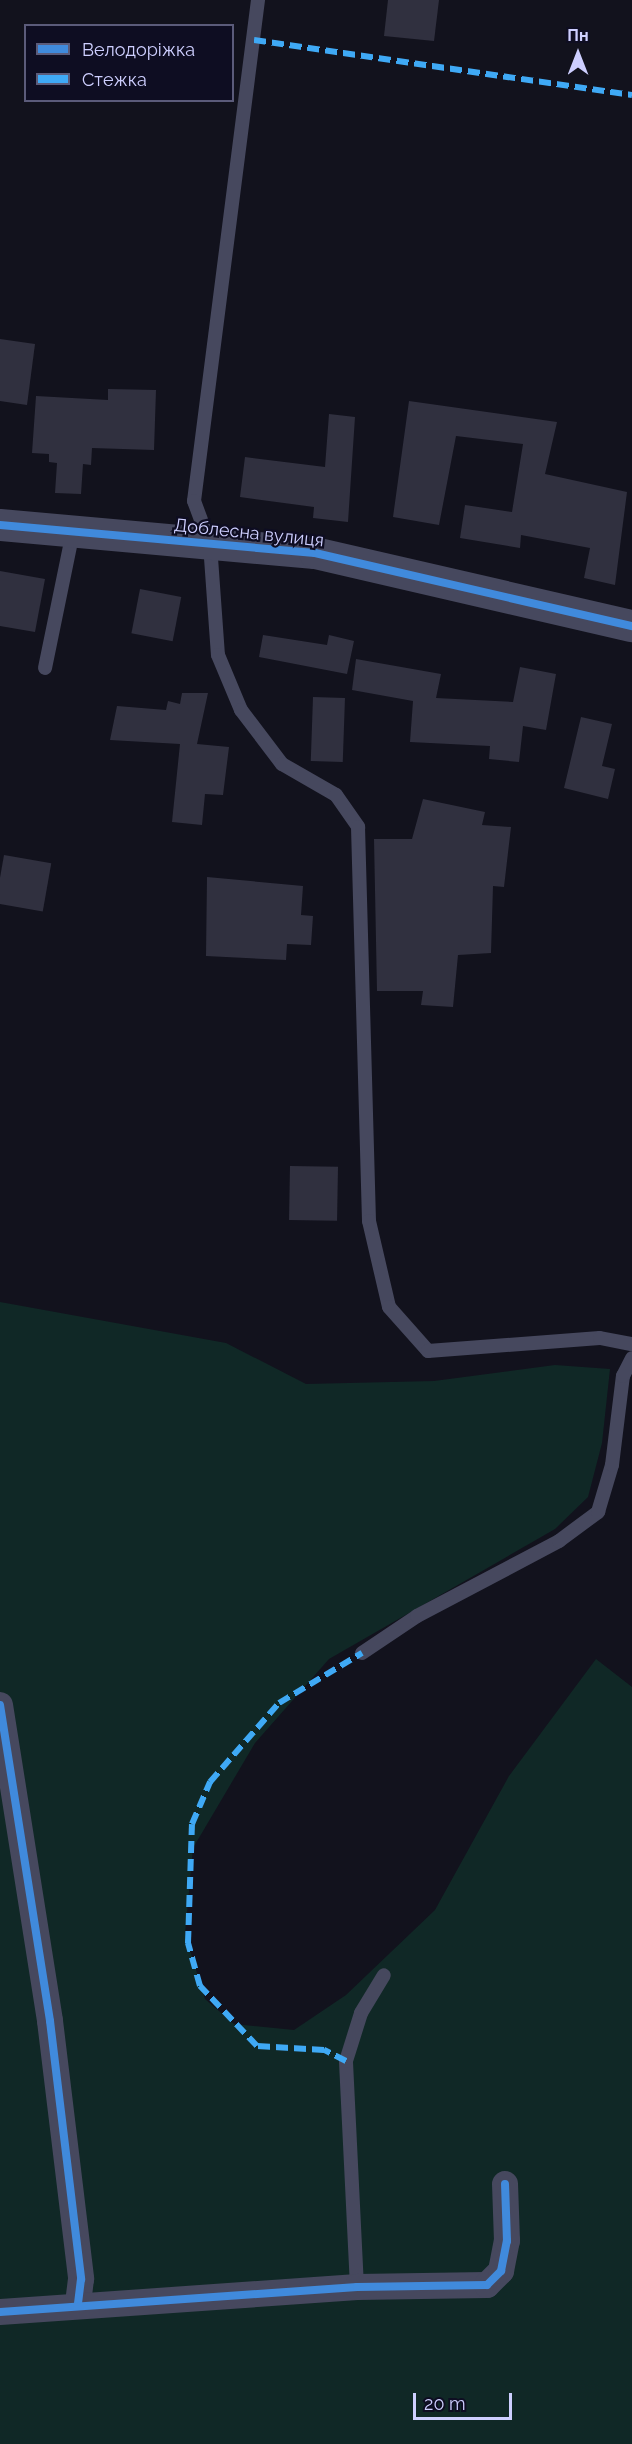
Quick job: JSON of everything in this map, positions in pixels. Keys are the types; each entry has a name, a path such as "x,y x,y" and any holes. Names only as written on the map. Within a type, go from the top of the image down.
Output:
{"street":[{"name":"Доблесна вулиця","path":"0,525 315,553 632,626"},
{"path":"0,1705 50,2021 81,2279 78,2305"},
{"path":"0,2312 357,2287 487,2285 501,2271 507,2241 505,2184"}],"lane":[{"path":"258,0 194,501 210,544 218,655 240,710 282,764 336,795 358,827 369,1221 389,1307 428,1351 600,1338 632,1344"},
{"path":"45,668 73,532"},
{"path":"362,1653 417,1616 559,1541 598,1512 612,1464 623,1376 632,1358"},
{"path":"357,2287 346,2061 361,2013 384,1975"}],"green space":[{"path":"0,1302 226,1343 306,1384 434,1381 555,1365 610,1369 602,1443 588,1497 555,1529 329,1659 255,1743 193,1848 185,1934 205,1999 234,2024 294,2030 346,1995 435,1910 509,1776 596,1659 632,1687 632,2444 0,2444"}],"building":[{"path":"388,0 439,0 434,41 384,36"},
{"path":"0,339 35,344 27,405 0,401"},
{"path":"108,389 156,390 154,450 92,448 91,465 83,464 81,494 55,493 57,463 49,462 49,454 32,453 36,396 108,400"},
{"path":"409,401 557,422 545,474 627,492 615,585 584,578 590,548 521,535 520,548 460,538 465,505 512,512 523,444 456,436 439,525 393,517"},
{"path":"329,414 355,417 348,522 313,518 314,507 240,497 245,457 325,467"},
{"path":"0,571 45,579 35,632 0,626"},
{"path":"140,589 181,597 173,641 131,633"},
{"path":"263,635 327,645 329,635 354,641 347,674 259,657"},
{"path":"356,659 441,674 436,698 513,702 520,667 556,674 546,730 523,726 519,762 489,759 490,746 410,742 413,701 352,690"},
{"path":"182,693 208,693 197,744 229,747 223,795 205,794 202,825 172,822 180,744 110,740 117,706 166,710 168,701 180,704"},
{"path":"313,697 345,698 343,762 311,761"},
{"path":"581,717 612,724 602,766 615,769 608,799 564,788"},
{"path":"423,799 485,812 482,825 511,827 504,887 493,886 491,953 458,955 453,1007 421,1005 423,991 377,991 374,839 412,839"},
{"path":"4,855 51,863 43,912 0,904 0,878"},
{"path":"207,877 303,886 301,915 313,916 311,945 287,944 286,960 206,956"},
{"path":"290,1166 338,1167 337,1221 289,1220"}],"marked path":[{"path":"254,40 632,95"},
{"path":"346,2061 324,2050 257,2046 200,1986 188,1943 192,1824 210,1782 279,1703 362,1653"}],"cycle path":[{"path":"0,525 315,553 632,626"},
{"path":"0,1705 50,2021 81,2279 78,2305"},
{"path":"0,2312 357,2287 487,2285 501,2271 507,2241 505,2184"}]}
